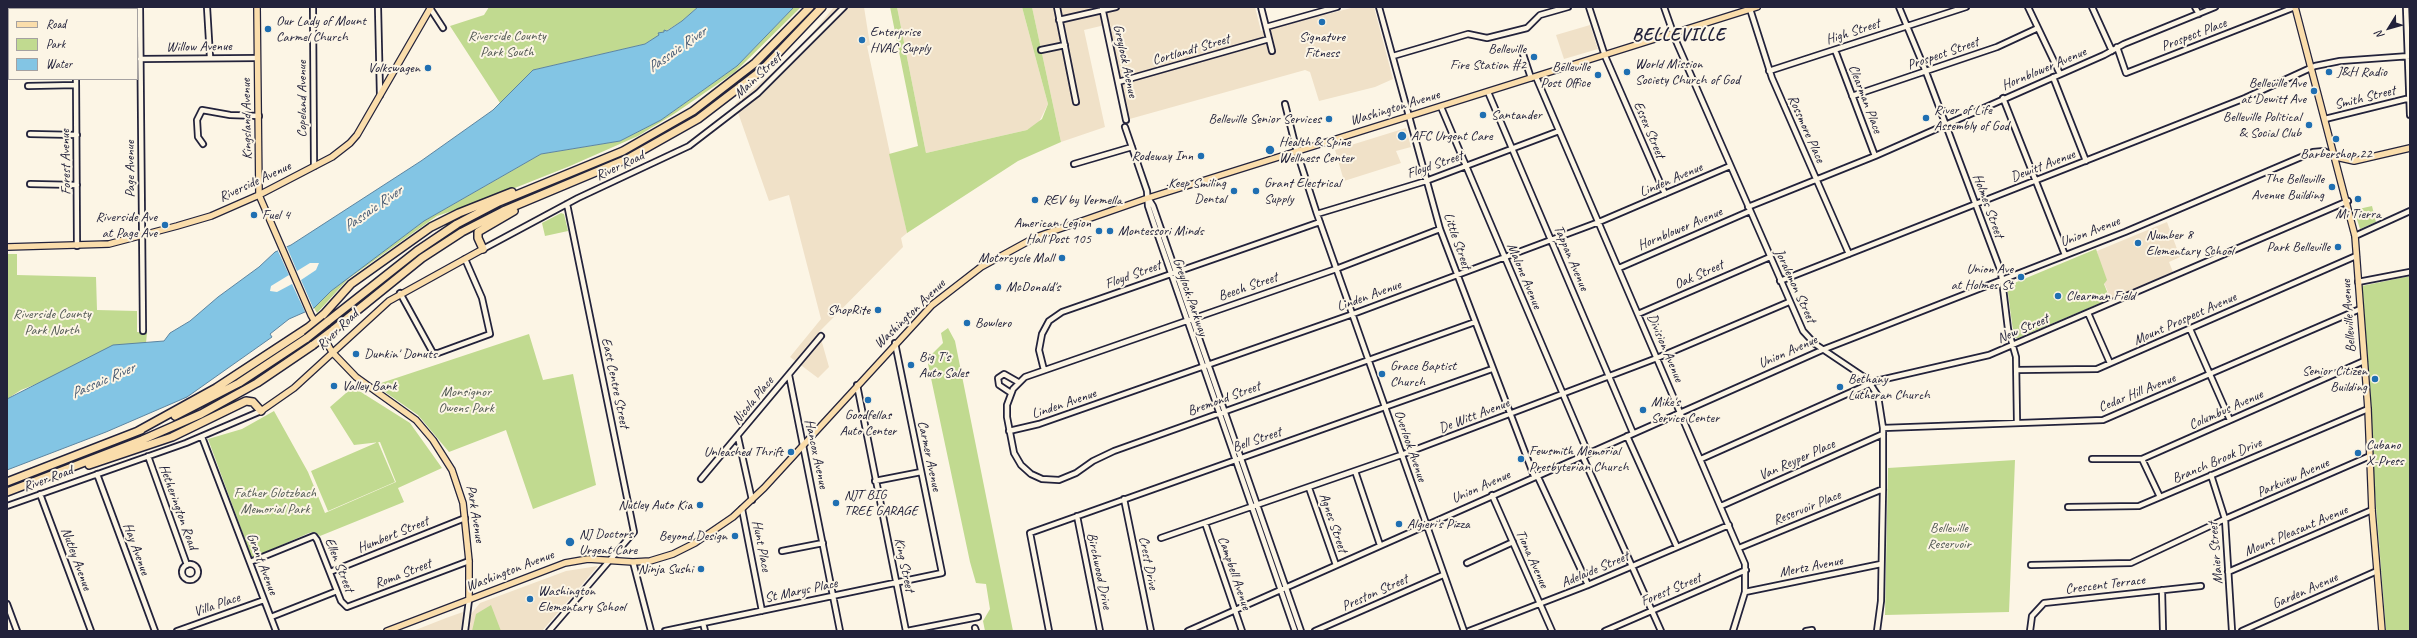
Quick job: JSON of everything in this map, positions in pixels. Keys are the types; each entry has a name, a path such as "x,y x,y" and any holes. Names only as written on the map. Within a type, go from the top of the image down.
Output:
{"highway":[{"path":"7,482 138,431 225,391 266,367 307,338 404,260 443,232 485,209 623,151 693,112 756,63 810,7"},
{"path":"483,249 478,238 481,229 656,144 711,110 766,66 822,7"},
{"path":"7,492 142,440 201,414 257,383 312,345 333,330 416,263 462,232 503,211 584,178"},
{"path":"138,431 216,388 315,322 351,284 431,227 458,213 519,189 531,189"},
{"path":"39,480 172,437 246,401 256,404 261,411"}],"main road":[{"name":"Kingsland Avenue","path":"257,7 259,195 311,315"},
{"name":"Washington Avenue","path":"387,631 565,563 587,559 633,562 662,558 684,549 714,531 752,500 895,343 944,294 1006,252 1056,229 1148,198 1605,56 1757,7"},
{"name":"Belleville Avenue","path":"2295,7 2348,201 2355,236 2368,409 2376,571 2382,631"},
{"name":"Riverside Avenue","path":"7,247 109,244 141,236 211,216 259,195 314,166 350,143 380,97 430,8"},
{"name":"Union Avenue","path":"2336,157 2354,161 2410,148"},
{"name":"River Road","path":"261,411 294,388 369,317 400,293 483,249"},
{"name":"Park Avenue","path":"311,315 332,352 356,377 416,420 433,440 457,480 465,518 469,561 469,600"}],"street":[{"name":"Page Avenue","path":"140,7 139,50 143,331"},
{"path":"207,7 210,57"},
{"name":"Copeland Avenue","path":"313,7 314,166"},
{"path":"378,7 380,97"},
{"name":"Main Street","path":"679,152 750,100 844,7"},
{"path":"1057,7 1076,102"},
{"path":"1059,20 1116,7"},
{"path":"1261,7 1272,51"},
{"path":"1266,27 1337,7"},
{"name":"Little Street","path":"1380,7 1408,117 1440,229 1510,414 1536,476 1588,585"},
{"path":"1393,56 1468,34 1487,38 1527,28 1540,16 1568,7"},
{"name":"Essex Street","path":"1589,7 1605,56 1664,194"},
{"name":"Joralemon Street","path":"1664,7 1730,166 1803,331 1822,350 1862,375 1871,383 1880,401 1883,428 1883,489 1881,601 1877,631"},
{"name":"Holmes Street","path":"1899,7 1946,124 1976,204 2002,280 2008,329 2013,345 2017,370 2017,422"},
{"name":"High Street","path":"1770,71 1966,7"},
{"path":"2028,7 2060,74"},
{"path":"2092,7 2112,50"},
{"path":"2196,7 2199,14"},
{"name":"Hornblower Avenue","path":"1619,268 1816,179 1875,156 2060,74 2117,47 2215,7"},
{"name":"Prospect Place","path":"2117,47 2126,73 2295,7"},
{"path":"2406,7 2410,115"},
{"path":"430,8 443,28"},
{"name":"Greylock Avenue","path":"1102,9 1126,120"},
{"name":"Rossmore Place","path":"1750,9 1770,71 1849,254"},
{"name":"Prospect Street","path":"1852,96 1997,48 2038,28"},
{"name":"Cortlandt Street","path":"1118,82 1269,39"},
{"path":"1041,50 1065,45"},
{"name":"Division Avenue","path":"1521,48 1533,78 1559,131 1599,222 1739,548 1746,570 1745,592 1733,631"},
{"name":"Clearman Place","path":"1835,50 1875,156"},
{"name":"Dewitt Avenue","path":"1780,281 2245,98 2312,68 2340,61 2409,56"},
{"name":"Willow Avenue","path":"140,59 210,57 257,58"},
{"path":"2053,77 2086,161"},
{"name":"Forest Avenue","path":"76,80 77,246"},
{"path":"28,86 76,86"},
{"name":"Tappan Avenue","path":"1488,92 1634,433"},
{"path":"2003,98 2035,181 2066,255"},
{"name":"Smith Street","path":"2325,119 2410,98"},
{"path":"1285,104 1297,152 1318,214"},
{"name":"Malone Avenue","path":"1441,107 1588,453"},
{"path":"203,144 198,137 197,120 202,110 230,115 259,116"},
{"path":"1125,127 1148,198"},
{"name":"Floyd Street","path":"1318,214 1426,181 1559,131"},
{"path":"30,134 77,135"},
{"path":"1074,164 1132,147"},
{"name":"Union Avenue","path":"1188,631 1426,524 1822,350 2066,255 2313,152 2324,151 2336,157"},
{"name":"River Road","path":"483,249 567,204 679,152"},
{"name":"Linden Avenue","path":"1009,430 1039,424 1353,314 1599,222 1730,166"},
{"path":"30,184 77,184"},
{"name":"Greylock Parkway","path":"1148,198 1148,206 1173,272 1203,367 1235,460 1283,589 1301,631"},
{"name":"New Street","path":"1701,459 1871,383 1990,355 2348,201"},
{"name":"East Centre Street","path":"567,204 634,532 611,560"},
{"path":"2355,236 2410,211"},
{"name":"Overlook Avenue","path":"1318,214 1443,575 1464,631"},
{"name":"Floyd Street","path":"1044,370 1040,359 1040,341 1045,327 1054,317 1066,310 1320,222"},
{"name":"Beech Street","path":"1018,382 1025,377 1044,370 1336,269 1440,229"},
{"name":"Oak Street","path":"1638,314 1770,256"},
{"name":"Mount Prospect Avenue","path":"2017,370 2091,370 2110,364 2356,256"},
{"path":"400,293 433,353 438,353 490,334 482,298 465,259"},
{"path":"2358,282 2410,272"},
{"name":"De Witt Avenue","path":"1161,538 1401,455 1657,358 1790,302"},
{"name":"Cedar Hill Avenue","path":"1883,428 2103,420 2360,310"},
{"path":"2088,313 2110,364"},
{"name":"Greylock Parkway","path":"1189,319 1209,365 1241,457 1295,631"},
{"name":"Bremond Street","path":"1009,430 1014,453 1025,470 1042,479 1059,480 1076,473 1093,461 1114,451 1219,412 1475,322"},
{"path":"2190,329 2230,420"},
{"name":"Nicola Place","path":"701,479 738,437 821,336"},
{"name":"Carmer Avenue","path":"895,343 942,573"},
{"name":"Columbus Avenue","path":"2092,459 2142,459 2364,361"},
{"name":"Bell Street","path":"1049,631 1030,533 1241,457 1386,408 1492,369"},
{"path":"1009,430 1007,411 1011,393 1018,382 1004,374 998,378 999,385 1011,393"},
{"name":"Hancox Avenue","path":"789,375 840,631"},
{"name":"King Street","path":"857,385 906,631"},
{"name":"Branch Brook Drive","path":"2068,507 2139,506 2368,409"},
{"name":"River Road","path":"7,506 202,437 261,411"},
{"name":"Van Reyper Place","path":"1721,506 1882,434"},
{"path":"1627,436 1677,547"},
{"name":"Grant Avenue","path":"202,437 276,631"},
{"path":"738,437 752,500"},
{"path":"1582,455 1661,631"},
{"name":"Hetherington Road","path":"148,456 187,565"},
{"name":"Parkview Avenue","path":"2031,565 2132,563 2225,519 2370,456"},
{"path":"2142,459 2160,497"},
{"path":"1355,471 1380,545"},
{"path":"875,481 921,472"},
{"name":"Hay Avenue","path":"97,474 155,631"},
{"name":"Maier Street","path":"2211,475 2225,519 2232,631"},
{"name":"Agnes Street","path":"1309,488 1336,565"},
{"name":"Reservoir Place","path":"1739,548 1883,489"},
{"name":"Nutley Avenue","path":"40,494 91,631"},
{"name":"Tiona Avenue","path":"1492,495 1552,631"},
{"name":"Crest Drive","path":"1124,499 1151,631"},
{"name":"Hunt Place","path":"742,509 762,611"},
{"name":"Mount Pleasant Avenue","path":"2228,572 2372,510"},
{"name":"Birchwood Drive","path":"1077,516 1100,631"},
{"name":"Humbert Street","path":"330,572 465,518"},
{"name":"Campbell Avenue","path":"1205,523 1242,631"},
{"name":"Adelaide Street","path":"1469,631 1588,585 1729,524"},
{"name":"Ellen Street","path":"250,562 311,536 317,540 344,606"},
{"path":"1467,563 1513,542"},
{"path":"782,551 823,543"},
{"path":"549,631 611,560"},
{"name":"Roma Street","path":"344,606 469,561"},
{"path":"633,562 652,631"},
{"name":"Mertz Avenue","path":"1745,592 1881,564"},
{"name":"Forest Street","path":"1605,631 1746,570"},
{"name":"Garden Avenue","path":"2242,631 2376,571"},
{"name":"St Marys Place","path":"665,631 942,573"},
{"name":"Preston Street","path":"1315,631 1443,575"},
{"name":"Crescent Terrace","path":"2030,631 2031,618 2039,606 2044,603 2201,586"},
{"path":"2162,590 2163,631"},
{"path":"271,617 338,591"},
{"name":"Villa Place","path":"177,631 264,600"},
{"name":"Park Avenue","path":"465,631 469,600"},
{"path":"7,604 17,631"},
{"path":"906,631 978,617"},
{"path":"703,623 705,631"},
{"path":"1806,631 1812,630"}],"shaded area":[{"path":"834,7 864,7 870,45 867,46 907,233 901,238 903,247 819,332 829,367 818,378 790,357 821,319 789,195 769,201 735,104 780,66 805,42"},
{"path":"897,7 1022,7 1048,104 1038,124 1027,130 926,153"},
{"path":"1032,7 1255,7 1261,31 1355,7 1374,7 1393,79 1375,87 1319,101 1310,72 1305,70 1126,120 1105,25 1084,30 1105,127 1061,142"},
{"path":"1590,25 1598,49 1564,59 1556,35"},
{"path":"1406,128 1411,147 1396,151 1401,163 1344,181 1335,150"},
{"path":"2167,222 2180,257 2169,262 2173,272 2111,299 2104,283 2097,251"},
{"name":"Washington Elementary School","path":"598,566 542,631 468,631 471,614 480,603 566,571"},
{"path":"463,612 461,631 413,631 446,618"}],"green space":[{"name":"Riverside County Park South","path":"489,7 698,7 682,21 645,44 533,70 500,103 450,26 484,15"},
{"path":"794,7 801,7 735,72 674,114 638,136 570,166 482,201 437,216 348,279 317,313 314,308 331,291 424,221 541,154 620,141 661,120 737,66"},
{"path":"890,7 897,7 926,153 1027,130 1042,119 1048,104 1022,7 1032,7 1061,142 1018,161 907,233 889,154 918,146"},
{"path":"2372,206 2376,222 2360,229 2354,210"},
{"path":"561,213 564,214 568,231 545,236 542,223"},
{"name":"Clearman Field","path":"2096,249 2107,280 2104,284 2110,299 2018,338 2014,338 2007,286"},
{"name":"Riverside County Park North","path":"7,254 17,254 17,275 96,277 97,310 137,311 137,332 147,333 146,343 139,344 21,390 7,399"},
{"path":"2410,276 2410,631 2386,631 2374,481 2371,399 2362,286"},
{"path":"948,328 955,341 1013,631 985,631 983,621 990,609 986,584 976,583 970,562 928,364 934,357 932,354 943,343 941,333"},
{"name":"Monsignor Owens Park","path":"529,334 543,380 573,374 596,485 533,509 506,430 449,452 418,415 375,385"},
{"name":"Father Glotzbach Memorial Park","path":"353,387 410,423 442,468 398,488 404,502 320,536 315,532 309,533 252,558 208,439 242,429 274,411 308,472 325,513 396,482 380,442 354,445 330,407"},
{"path":"378,442 395,482 328,511 311,471"},
{"name":"Belleville Reservoir","path":"2015,460 2009,612 1885,615 1888,468"},
{"path":"491,605 501,631 472,631 476,614"}],"water":[{"name":"Passaic River","path":"698,7 794,7 737,66 661,120 620,141 541,154 424,221 331,291 314,308 289,319 270,334 272,337 187,397 106,432 7,470 7,399 113,345 164,341 170,333 190,321 218,297 259,267 275,252 291,245 421,161 493,110 533,70 645,44 659,35 658,33 664,32 664,30 667,31 682,21"}],"pier":[{"path":"286,245 297,271 310,263 319,263 316,270 301,280 314,310 306,314 292,284 277,292 270,291 271,286 289,275 277,249"}],"place":[{"name":"Signature Fitness","path":"1322,22"},
{"name":"Our Lady of Mount Carmel Church","path":"268,29"},
{"name":"Enterprise HVAC Supply","path":"862,40"},
{"name":"Belleville Fire Station #2","path":"1534,57"},
{"name":"Volkswagen","path":"428,68"},
{"name":"World Mission Society Church of God","path":"1627,72"},
{"name":"J&H Radio","path":"2329,72"},
{"name":"Belleville Post Office","path":"1598,75"},
{"name":"Belleville Ave at Dewitt Ave","path":"2314,91"},
{"name":"Santander","path":"1483,115"},
{"name":"River of Life Assembly of God","path":"1926,118"},
{"name":"Belleville Senior Services","path":"1329,119"},
{"name":"Belleville Political & Social Club","path":"2309,125"},
{"name":"AFC Urgent Care","path":"1402,136"},
{"name":"Barbershop 22","path":"2336,139"},
{"name":"Health & Spine Wellness Center","path":"1270,150"},
{"name":"Rodeway Inn","path":"1201,156"},
{"name":"The Belleville Avenue Building","path":"2332,187"},
{"name":".Keep Smiling Dental","path":"1234,191"},
{"name":"Grant Electrical Supply","path":"1256,191"},
{"name":"Mi Tierra","path":"2358,199"},
{"name":"REV by Vermella","path":"1035,200"},
{"name":"Fuel 4","path":"254,215"},
{"name":"Riverside Ave at Page Ave","path":"165,225"},
{"name":"American Legion Hall Post 105","path":"1099,231"},
{"name":"Montessori Minds","path":"1110,231"},
{"name":"Number 8 Elementary School","path":"2138,243"},
{"name":"Park Belleville","path":"2338,247"},
{"name":"Motorcycle Mall","path":"1062,258"},
{"name":"Union Ave at Holmes St","path":"2021,277"},
{"name":"McDonald's","path":"998,287"},
{"name":"Clearman Field","path":"2058,296"},
{"name":"ShopRite","path":"878,310"},
{"name":"Bowlero","path":"967,323"},
{"name":"Dunkin' Donuts","path":"356,354"},
{"name":"Big T's Auto Sales","path":"911,365"},
{"name":"Grace Baptist Church","path":"1382,374"},
{"name":"Senior Citizen Building","path":"2375,379"},
{"name":"Valley Bank","path":"334,386"},
{"name":"Bethany Lutheran Church","path":"1840,387"},
{"name":"Goodfellas Auto Center","path":"868,400"},
{"name":"Mike's Service Center","path":"1643,410"},
{"name":"Unleashed Thrift","path":"791,452"},
{"name":"Cubano X-Press","path":"2358,453"},
{"name":"Fewsmith Memorial Presbyterian Church","path":"1521,459"},
{"name":"NJT BIG TREE GARAGE","path":"836,503"},
{"name":"Nutley Auto Kia","path":"700,505"},
{"name":"Algieri's Pizza","path":"1399,524"},
{"name":"Beyond Design","path":"735,536"},
{"name":"NJ Doctors Urgent Care","path":"570,542"},
{"name":"Ninja Sushi","path":"701,569"},
{"name":"Washington Elementary School","path":"530,599"}],"district":[{"name":"BELLEVILLE","path":"1679,35"}]}
